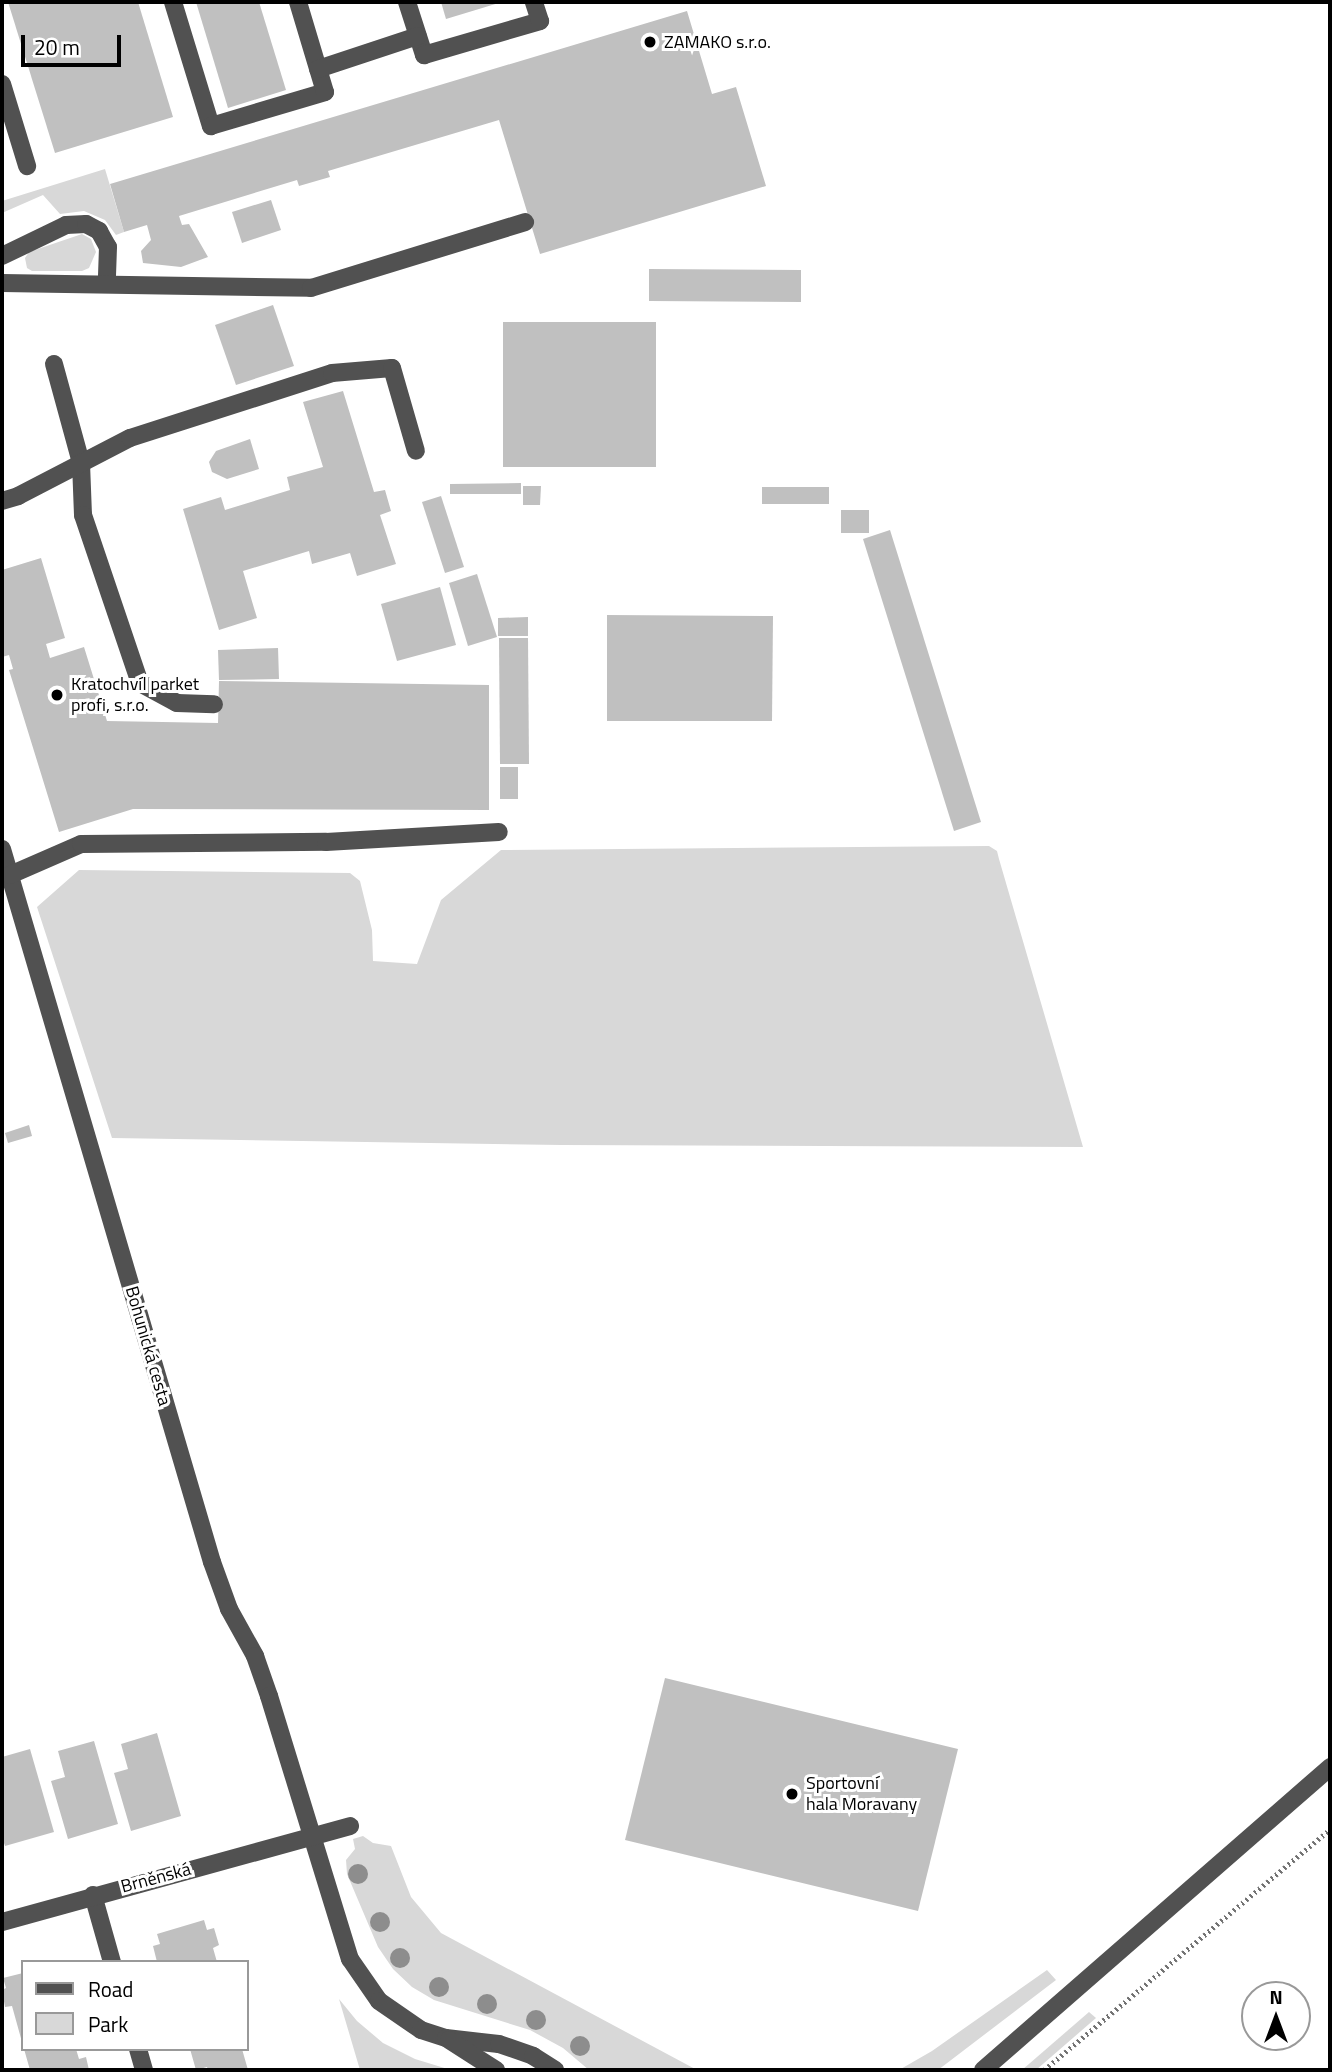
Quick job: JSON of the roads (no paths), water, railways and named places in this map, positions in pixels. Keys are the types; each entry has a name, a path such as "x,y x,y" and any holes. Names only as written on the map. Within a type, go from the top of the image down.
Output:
{"street":[{"path":"173,2 211,126 325,92 298,2"},
{"path":"407,2 424,55 540,21 534,2"},
{"path":"318,69 418,36"},
{"path":"2,84 27,166"},
{"path":"2,283 311,288 525,222"},
{"path":"2,256 66,225 86,224 99,231 108,247 107,285"},
{"path":"54,364 81,463 83,515 140,683 177,703 214,704"},
{"path":"2,501 18,496 130,438 272,390 332,373 392,368 416,451"},
{"path":"10,875 81,844 326,842 499,832"},
{"name":"Bohunická cesta","path":"2,849 212,1562 229,1609 255,1656 269,1696 350,1959 365,1984 400,2018 421,2030 446,2038 499,2044 533,2056 555,2070"},
{"path":"983,2070 1045,2019 1330,1767"},
{"path":"310,1836 350,1826"},
{"name":"Brněnská","path":"2,1922 310,1836"},
{"path":"93,1895 112,1960"},
{"name":"Bohunická cesta","path":"446,2038 496,2070"},
{"path":"139,2051 144,2070"}],"place":[{"name":"ZAMAKO s.r.o.","path":"650,42"},
{"name":"Kratochvíl parket profi, s.r.o.","path":"57,695"},
{"name":"Sportovní hala Moravany","path":"792,1794"}]}
